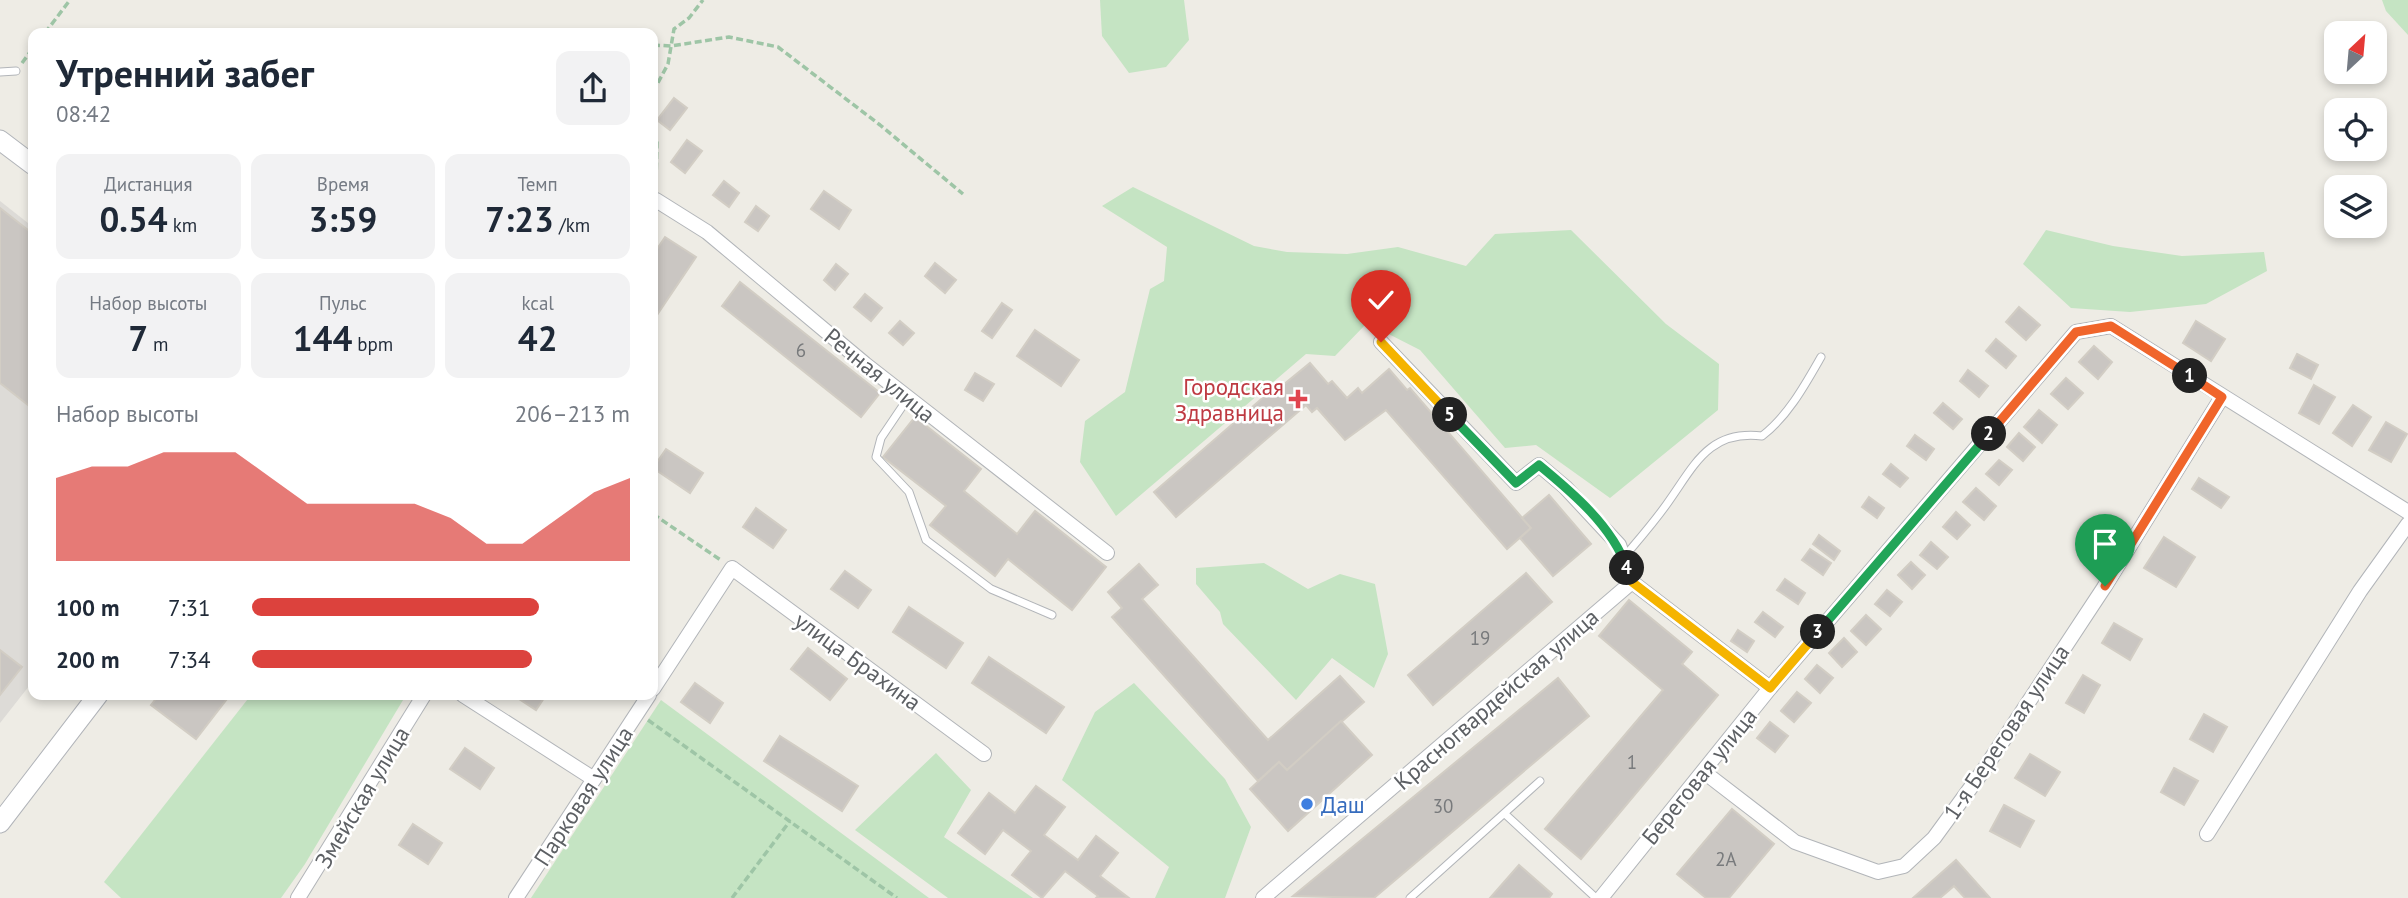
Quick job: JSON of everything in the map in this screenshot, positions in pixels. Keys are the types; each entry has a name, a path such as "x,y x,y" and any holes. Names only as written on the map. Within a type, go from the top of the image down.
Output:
{"street":[{"path":"0,140 28,161"},
{"name":"Речная улица","path":"658,202 707,232 908,398 1107,553"},
{"name":"Береговая улица","path":"1599,898 1770,688 2076,332 2111,326 2222,397"},
{"path":"1381,342 1516,483 1539,465 1565,486 1619,545 1632,582 1770,688"},
{"path":"2222,397 2408,512"},
{"name":"1-я Береговая улица","path":"1704,772 1795,842 1878,872 1904,866 1934,838 1985,768 2105,586 2222,397"},
{"path":"2207,834 2360,591 2408,524"},
{"path":"658,681 732,568"},
{"name":"улица Брахина","path":"732,568 984,754"},
{"name":"Красногвардейская улица","path":"1263,898 1632,582"},
{"path":"0,823 94,700"},
{"name":"Змейская улица","path":"298,898 421,700"},
{"path":"471,700 594,779"},
{"name":"Парковая улица","path":"516,898 646,700"}],"lane":[{"path":"0,72 16,71"},
{"path":"1624,558 1671,498 1692,463 1720,442 1745,434 1762,436 1773,428 1801,391 1821,356"},
{"path":"908,398 881,438 876,457 909,492 926,540 991,589 1052,615"},
{"path":"1410,898 1540,780"},
{"path":"1505,814 1599,898"}],"path":[{"path":"49,28 70,0"},
{"path":"658,83 668,64 674,29 689,18 703,0"},
{"path":"658,45 671,46 729,37 778,47 880,124 963,194"},
{"path":"16,71 28,55"},
{"path":"658,517 732,568"},
{"path":"638,713 897,898"},
{"path":"732,898 790,821"}],"shaded area":[{"path":"0,201 28,223 28,687 0,723"}],"green space":[{"path":"1100,0 1184,0 1189,40 1166,67 1129,73 1102,36"},
{"path":"2382,0 2408,0 2408,35 2386,11"},
{"path":"1133,187 1254,246 1287,252 1347,254 1398,247 1466,266 1495,234 1571,230 1666,324 1719,364 1718,410 1610,498 1536,445 1505,448 1420,350 1367,323 1335,356 1306,354 1116,516 1080,462 1085,421 1125,392 1150,289 1164,281 1167,247 1102,206"},
{"path":"2046,230 2113,246 2182,256 2264,252 2267,271 2206,304 2130,312 2071,308 2023,264"},
{"path":"1264,563 1308,589 1340,574 1375,584 1388,654 1374,688 1332,658 1296,700 1223,624 1220,612 1196,584 1196,568"},
{"path":"1134,683 1225,779 1251,827 1225,898 1155,898 1169,867 1062,780 1095,712"},
{"path":"247,700 403,700 305,864 281,898 121,898 104,882"},
{"path":"661,700 929,898 531,898"},
{"path":"936,753 971,790 944,837 1033,898 948,898 855,830"}],"building":[{"path":"674,98 687,108 670,130 658,119"},
{"path":"687,140 702,151 685,173 671,162"},
{"path":"724,181 739,193 729,207 713,195"},
{"path":"824,191 851,210 839,229 811,209"},
{"path":"756,206 769,216 758,231 745,222"},
{"path":"0,208 28,230 28,405 0,383"},
{"path":"665,237 696,257 658,314 658,248"},
{"path":"935,263 956,280 945,293 925,276"},
{"path":"836,264 848,274 835,290 824,280"},
{"path":"740,282 880,393 861,417 722,306"},
{"path":"865,294 882,308 871,321 854,307"},
{"path":"1002,303 1012,310 992,338 982,331"},
{"path":"2019,307 2040,325 2026,340 2006,322"},
{"path":"900,321 914,333 903,345 889,333"},
{"path":"2196,321 2225,339 2211,361 2183,343"},
{"path":"1035,330 1079,360 1061,386 1017,356"},
{"path":"1996,339 2016,356 2006,368 1986,351"},
{"path":"2094,346 2112,362 2098,379 2079,362"},
{"path":"2297,354 2318,365 2311,379 2290,368"},
{"path":"1310,363 1328,384 1332,381 1347,398 1358,388 1362,393 1389,369 1407,390 1410,388 1531,528 1507,549 1386,410 1345,440 1317,408 1312,412 1306,405 1176,517 1154,492 1281,382 1283,385"},
{"path":"1968,370 1988,386 1979,397 1960,381"},
{"path":"975,373 994,384 983,401 965,390"},
{"path":"2066,378 2083,393 2068,409 2051,394"},
{"path":"2314,385 2335,397 2319,424 2299,413"},
{"path":"1943,403 1962,419 1953,429 1934,413"},
{"path":"2353,405 2371,417 2352,446 2333,433"},
{"path":"2039,410 2057,425 2042,443 2024,427"},
{"path":"915,417 981,469 964,491 1017,534 1035,511 1106,567 1072,610 1008,559 995,576 930,525 946,506 883,457"},
{"path":"2386,422 2407,434 2391,462 2369,450"},
{"path":"2019,433 2035,447 2023,461 2007,447"},
{"path":"1915,435 1934,449 1926,460 1907,446"},
{"path":"666,449 703,473 690,493 658,471 658,461"},
{"path":"1999,460 2012,470 1999,485 1986,474"},
{"path":"1891,464 1908,478 1900,487 1883,474"},
{"path":"2199,478 2229,497 2221,508 2192,489"},
{"path":"1976,488 1996,506 1984,520 1963,502"},
{"path":"1549,495 1591,544 1553,576 1520,538 1531,528 1522,518"},
{"path":"1869,497 1884,508 1877,518 1862,507"},
{"path":"756,508 786,530 773,548 743,527"},
{"path":"1956,512 1970,525 1957,539 1943,527"},
{"path":"1819,535 1840,551 1834,560 1813,544"},
{"path":"2164,537 2195,557 2176,587 2144,568"},
{"path":"1931,542 1948,557 1937,569 1920,555"},
{"path":"1810,549 1831,563 1823,575 1802,560"},
{"path":"1911,562 1925,575 1912,589 1898,575"},
{"path":"1139,564 1158,585 1142,599 1268,740 1340,676 1364,702 1287,770 1279,762 1258,781 1112,617 1122,608 1108,592"},
{"path":"845,571 871,590 858,608 831,589"},
{"path":"1526,573 1552,602 1433,705 1408,675"},
{"path":"1785,579 1805,593 1798,604 1777,590"},
{"path":"1887,590 1902,602 1890,616 1875,604"},
{"path":"1629,600 1692,652 1682,664 1718,695 1581,859 1545,829 1663,690 1599,636"},
{"path":"909,607 963,643 946,668 893,632"},
{"path":"1763,612 1783,627 1775,637 1755,622"},
{"path":"1866,615 1881,629 1866,645 1851,631"},
{"path":"2114,623 2142,639 2130,660 2102,643"},
{"path":"1738,630 1754,641 1747,652 1731,641"},
{"path":"1844,638 1857,652 1842,667 1829,653"},
{"path":"808,648 847,679 830,700 791,669"},
{"path":"0,650 22,667 0,695"},
{"path":"989,657 1064,707 1046,733 972,683"},
{"path":"1817,665 1833,678 1820,693 1805,679"},
{"path":"2083,675 2100,685 2084,713 2066,703"},
{"path":"1558,678 1589,716 1374,898 1293,896"},
{"path":"695,683 723,703 710,723 681,702"},
{"path":"1797,692 1811,703 1794,722 1781,711"},
{"path":"155,700 226,700 196,739 151,705"},
{"path":"521,700 543,700 536,710"},
{"path":"2204,714 2227,727 2213,752 2190,739"},
{"path":"1341,721 1372,755 1288,831 1250,789 1279,762 1287,770"},
{"path":"1770,722 1788,736 1775,752 1757,738"},
{"path":"780,736 858,786 842,811 764,761"},
{"path":"465,748 494,768 480,789 450,769"},
{"path":"2030,754 2060,772 2045,796 2015,778"},
{"path":"2174,768 2198,781 2184,805 2161,792"},
{"path":"1036,786 1065,807 1044,835 1078,860 1096,836 1118,853 1100,876 1129,898 1096,898 1098,896 1065,871 1042,898 1012,875 1031,851 1003,830 985,854 958,833 989,793 1015,813"},
{"path":"2004,805 2034,821 2020,847 1990,831"},
{"path":"1732,809 1774,844 1729,898 1706,898 1677,874"},
{"path":"413,824 442,843 428,864 399,845"},
{"path":"1956,860 1990,898 1965,898 1954,886 1940,898 1913,898"},
{"path":"1519,865 1552,894 1549,898 1490,898"}],"place":[{"name":"Городская Здравница","path":"1298,399"},
{"name":"Даш","path":"1307,804"}],"route":[{"path":"1381,342 1516,483 1539,465 1565,486 1619,545 1632,582 1770,688 2076,332 2111,326 2222,397 2105,586"}]}
